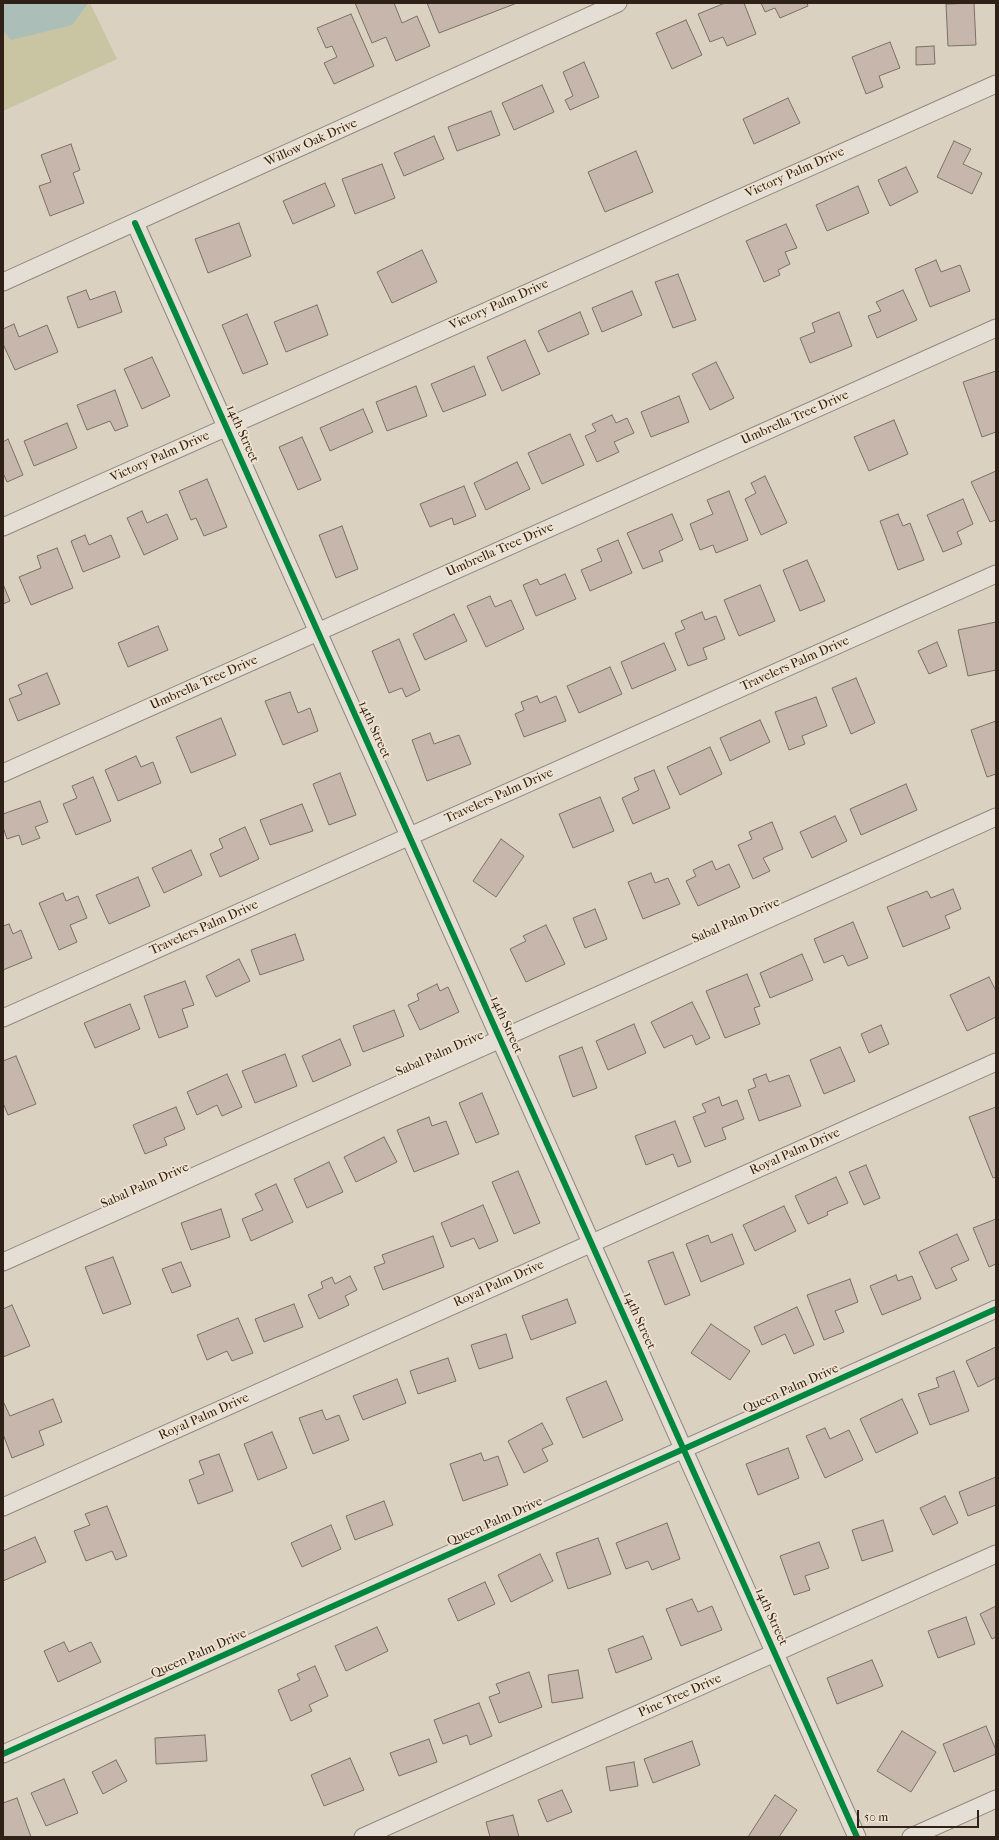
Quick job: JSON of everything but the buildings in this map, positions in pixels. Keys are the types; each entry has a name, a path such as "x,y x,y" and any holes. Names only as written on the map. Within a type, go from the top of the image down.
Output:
{"street":[{"name":"Willow Oak Drive","path":"3,282 618,3"},
{"name":"Victory Palm Drive","path":"3,527 996,84"},
{"name":"14th Street","path":"135,223 857,1837"},
{"name":"Umbrella Tree Drive","path":"3,773 996,328"},
{"name":"Travelers Palm Drive","path":"3,1018 996,574"},
{"name":"Sabal Palm Drive","path":"3,1262 996,817"},
{"name":"Royal Palm Drive","path":"3,1507 996,1062"},
{"name":"Queen Palm Drive","path":"3,1754 996,1309"},
{"name":"Pine Tree Drive","path":"364,1837 996,1554"},
{"path":"911,1837 996,1799"}],"shaded area":[{"path":"90,3 117,59 3,111 3,31 11,39 71,25"}],"water":[{"path":"3,3 89,3 72,25 11,40 3,31"}],"cycle path":[{"path":"135,223 857,1837"},
{"path":"3,1754 996,1309"}]}
